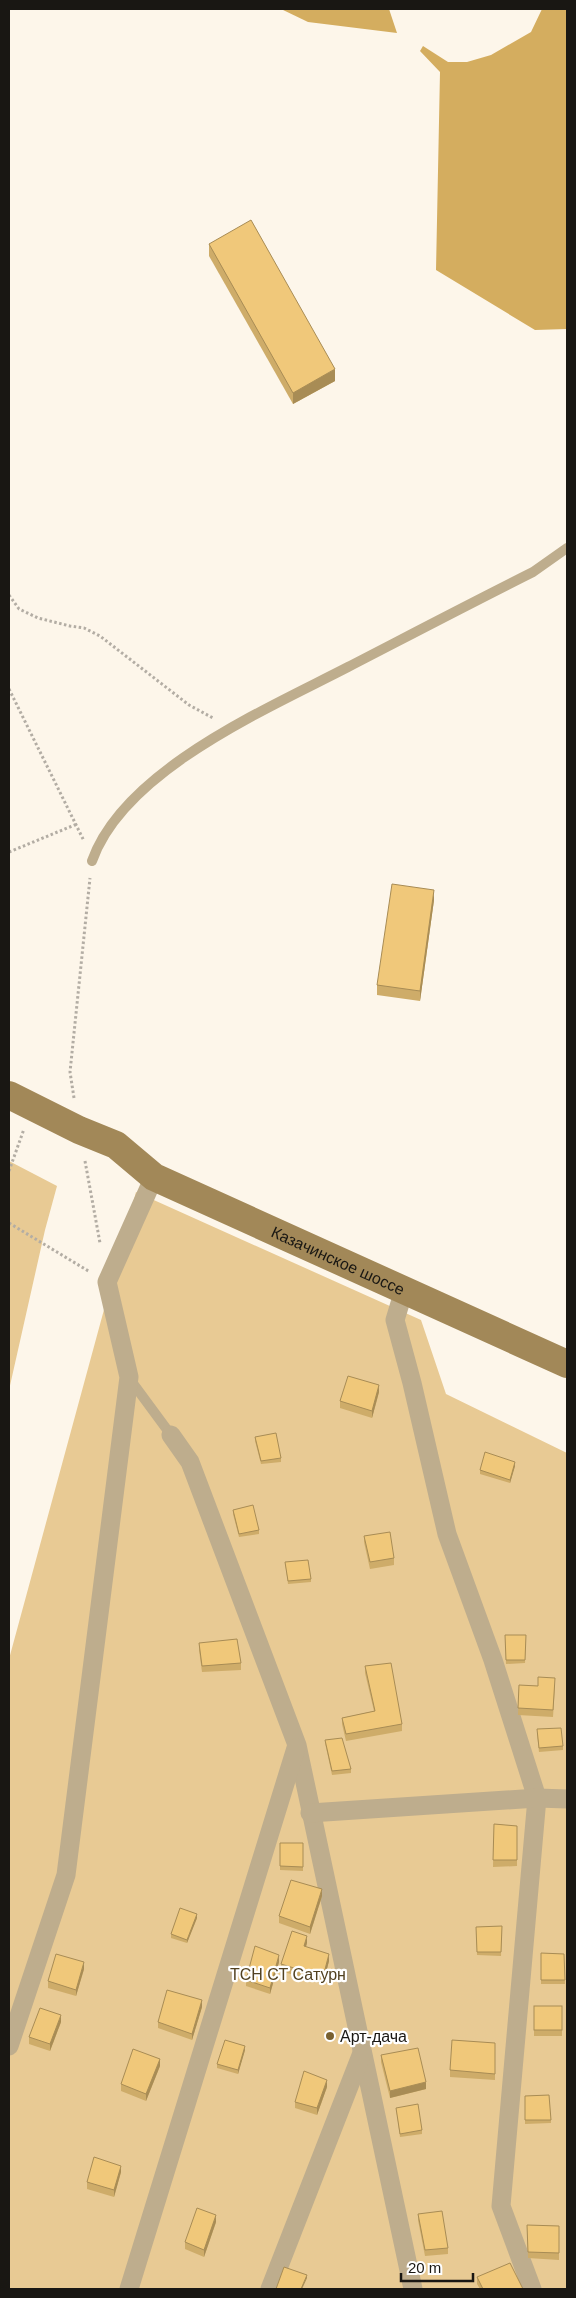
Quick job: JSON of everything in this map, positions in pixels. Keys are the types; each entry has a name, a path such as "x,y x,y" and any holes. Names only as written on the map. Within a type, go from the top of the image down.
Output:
{"main road":[{"name":"Казачинское шоссе","path":"20,1101 79,1130 116,1145 154,1177 567,1364"}],"street":[{"path":"9,2046 66,1875 129,1377 107,1282 154,1177"},
{"path":"404,1290 395,1320 412,1383 447,1534 493,1660 537,1798 500,2206 532,2289"},
{"path":"170,1435 190,1462 297,1745 413,2289"},
{"path":"129,2289 297,1745"},
{"path":"310,1813 537,1798 567,1799"},
{"path":"270,2289 362,2053"}],"lane":[{"path":"92,861 99,842 115,817 188,754 231,727 533,572 567,548"},
{"path":"129,1377 170,1435"}],"path":[{"path":"9,596 19,609 38,618 84,628 100,636 189,705 231,727"},
{"path":"9,689 77,824 92,861 70,1072 100,1244"},
{"path":"9,852 77,824"},
{"path":"9,1171 20,1101"},
{"path":"9,1223 107,1282"}],"green space":[{"path":"9,1161 57,1186 45,1230 9,1390"},
{"name":"ТСН СТ Сатурн","path":"136,1192 421,1320 446,1394 567,1453 567,2289 9,2289 9,1659"}],"shaded area":[{"path":"281,9 389,9 397,33 308,22"},
{"path":"542,9 567,9 567,329 535,330 436,270 440,72 420,51 423,46 448,62 467,62 491,55 531,32"}],"building":[{"path":"251,220 335,369 293,393 209,244"},
{"path":"392,884 434,890 420,991 377,985"},
{"path":"348,1376 379,1385 372,1411 340,1401"},
{"path":"276,1433 281,1458 261,1461 255,1437"},
{"path":"485,1452 515,1462 510,1480 480,1470"},
{"path":"253,1505 259,1530 239,1534 233,1510"},
{"path":"390,1532 394,1558 370,1562 364,1536"},
{"path":"308,1560 311,1579 288,1581 285,1562"},
{"path":"505,1635 526,1635 525,1660 506,1660"},
{"path":"237,1639 241,1663 202,1666 199,1643"},
{"path":"391,1663 402,1724 346,1734 342,1718 375,1711 365,1666"},
{"path":"538,1677 555,1678 553,1710 518,1708 519,1685 538,1686"},
{"path":"561,1728 563,1746 539,1748 537,1729"},
{"path":"342,1738 351,1769 332,1771 325,1740"},
{"path":"494,1824 517,1826 517,1860 493,1860"},
{"path":"280,1843 303,1843 303,1867 280,1866"},
{"path":"291,1880 322,1889 310,1927 279,1916"},
{"path":"180,1908 197,1914 187,1940 171,1934"},
{"path":"502,1926 501,1952 477,1952 476,1927"},
{"path":"292,1931 307,1936 304,1946 329,1954 323,1977 281,1964"},
{"path":"255,1946 279,1955 270,1988 246,1980"},
{"path":"541,1953 564,1954 565,1980 541,1980"},
{"path":"56,1954 84,1962 76,1990 48,1981"},
{"path":"167,1990 202,2000 192,2034 158,2022"},
{"path":"534,2006 562,2006 562,2030 534,2030"},
{"path":"40,2008 61,2015 50,2044 29,2037"},
{"path":"225,2040 245,2046 238,2070 217,2064"},
{"path":"452,2040 495,2043 495,2074 450,2070"},
{"path":"418,2048 426,2082 390,2091 381,2055"},
{"path":"133,2049 160,2059 146,2094 121,2084"},
{"path":"304,2071 327,2080 317,2108 295,2102"},
{"path":"549,2095 551,2120 525,2120 525,2096"},
{"path":"418,2104 422,2130 400,2134 396,2108"},
{"path":"94,2157 121,2166 114,2190 87,2182"},
{"path":"197,2208 216,2215 204,2250 185,2242"},
{"path":"442,2211 448,2248 425,2250 418,2214"},
{"path":"527,2225 559,2226 559,2253 528,2252"},
{"path":"510,2263 523,2289 483,2289 477,2277"},
{"path":"284,2267 307,2275 301,2289 276,2289"}],"place":[{"name":"Арт-дача","path":"330,2036"}]}
